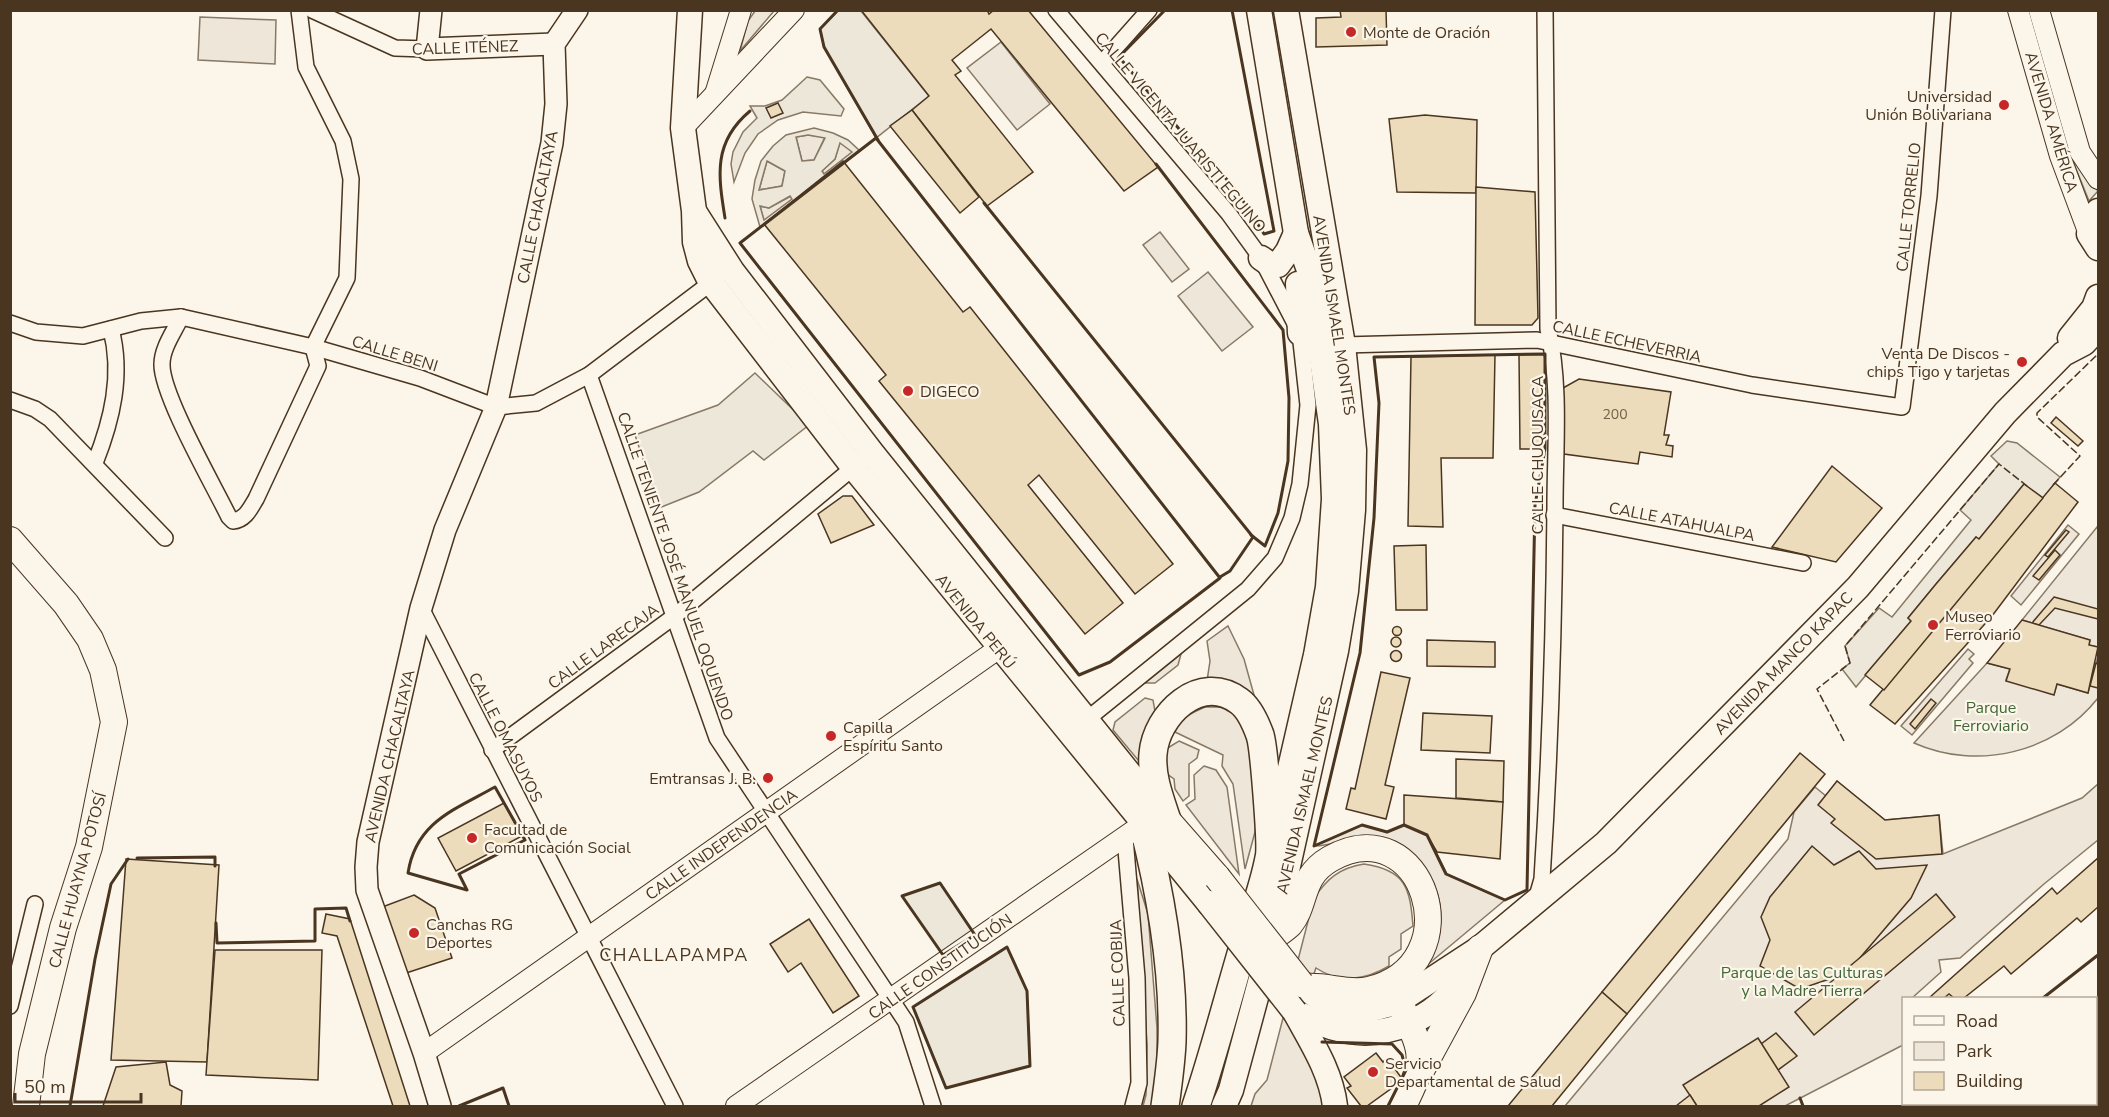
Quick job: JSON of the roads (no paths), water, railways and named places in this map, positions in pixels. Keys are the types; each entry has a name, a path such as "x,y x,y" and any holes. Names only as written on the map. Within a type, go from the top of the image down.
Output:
{"highway":[{"name":"CALLE HUAYNA POTOSÍ","path":"10,540 66,604 90,639 103,670 114,722 89,847 63,928 32,1053 26,1107"},
{"path":"1166,1107 1172,1042 1168,957 1157,881 1145,827 1153,754 1158,732 1168,714 1191,695 1206,692 1222,693 1239,700 1250,712 1261,737 1270,855 1196,1107"},
{"name":"AVENIDA PERÚ","path":"1145,827 1217,877 1304,986"},
{"path":"1272,938 1290,923 1305,885 1314,872 1341,854 1356,850 1380,850 1410,868 1421,882 1430,912 1429,930 1420,953 1405,970 1386,984 1368,990 1347,992 1324,986 1304,986"},
{"path":"1403,1107 1462,993 1480,948"},
{"name":"AVENIDA MANCO KAPAC","path":"1304,986 1323,1002 1341,1009 1371,1010 1400,1001"},
{"path":"1400,1001 1421,1058 1419,1074"}],"main road":[{"path":"427,50 431,10"},
{"path":"554,44 577,10"},
{"name":"AVENIDA PERÚ","path":"690,10 684,128 694,211 695,242 700,261 721,276 863,460 1077,728 1145,827 1209,903 1295,1012 1321,1059 1333,1090 1335,1107"},
{"name":"AVENIDA ISMAEL MONTES","path":"1259,10 1296,233 1310,273 1331,424 1334,499 1328,587 1316,655 1270,855"},
{"name":"AVENIDA ISMAEL MONTES","path":"1228,1101 1272,938 1336,651 1346,591 1353,510 1354,450 1343,345 1286,10"},
{"name":"CALLE ITÉNEZ","path":"427,50 554,44"},
{"name":"CALLE CHACALTAYA","path":"496,407 552,142 556,104 554,44"},
{"path":"2098,211 2094,218 2094,241 2098,267"},
{"path":"1296,233 1322,229"},
{"path":"1261,258 1271,266 1278,264 1288,251 1296,233"},
{"path":"1296,233 1300,333"},
{"name":"AVENIDA MANCO KAPAC","path":"1400,1001 1480,948 1606,843 1639,811 1858,586 2005,413 2062,354 2073,332 2088,316 2098,297"},
{"name":"AVENIDA MANCO KAPAC","path":"2062,354 2084,343 2098,328"},
{"name":"AVENIDA CHACALTAYA","path":"440,1107 424,1053 378,925 368,890 366,867 368,842 421,608 445,530 496,407"},
{"name":"AVENIDA MANCO KAPAC","path":"1295,1012 1338,1029 1357,1032 1410,1025 1446,1001 1480,948"}],"street":[{"path":"181,317 166,346 162,364 163,374 185,430 233,521 245,516 256,499 310,386 318,366 313,347 347,278 351,179 343,141 306,67 299,10"},
{"name":"CALLE ITÉNEZ","path":"312,10 395,48 427,50"},
{"path":"715,94 741,10"},
{"path":"684,128 794,10"},
{"name":"CALLE VICENTA JUARISTI EGUINO","path":"1056,10 1229,214 1261,258 1300,333 1308,405 1305,449 1292,518 1282,544 1264,573 1248,589 1077,728"},
{"path":"1102,63 1149,10"},
{"name":"CALLE CHUQUISACA","path":"1536,900 1542,879 1551,738 1554,515 1555,363 1548,329 1545,10"},
{"name":"CALLE TORRELIO","path":"1902,407 1929,196 1943,10"},
{"name":"AVENIDA AMÉRICA","path":"2018,10 2060,156 2094,241"},
{"name":"AVENIDA AMÉRICA","path":"2039,10 2080,152 2098,179"},
{"name":"CALLE BENI","path":"10,323 55,335 83,336 141,321 181,317 313,347 420,378 496,407 536,403 589,375 721,276"},
{"path":"95,463 110,426 115,388 117,353 111,330"},
{"name":"CALLE ECHEVERRIA","path":"1343,345 1537,340 1752,385 1902,407"},
{"name":"CALLE TENIENTE JOSÉ MANUEL OQUENDO","path":"589,375 676,615 707,714 717,738 906,1022 933,1107"},
{"path":"10,400 35,409 50,418 165,538"},
{"name":"CALLE LARECAJA","path":"492,750 676,615 863,460"},
{"name":"CALLE ATAHUALPA","path":"1554,515 1803,563"},
{"name":"CALLE OMASUYOS","path":"421,608 675,1107"},
{"name":"CALLE INDEPENDENCIA","path":"424,1053 1007,642"},
{"name":"CALLE CONSTITUCIÓN","path":"736,1107 1145,827"},
{"name":"CALLE COBIJA","path":"1133,1107 1138,1083 1137,978 1145,827"},
{"path":"10,1006 35,904"}],"place":[{"name":"Monte de Oración","path":"1351,32"},
{"name":"Universidad Unión Bolivariana","path":"2004,105"},
{"name":"Venta De Discos - chips Tigo y tarjetas","path":"2022,362"},
{"name":"DIGECO","path":"908,391"},
{"name":"Museo Ferroviario","path":"1933,625"},
{"name":"Capilla Espíritu Santo","path":"831,736"},
{"name":"Emtransas J. B.","path":"768,778"},
{"name":"Facultad de Comunicación Social","path":"472,838"},
{"name":"Canchas RG Deportes","path":"414,933"},
{"name":"Servicio Departamental de Salud","path":"1373,1072"}],"district":[{"name":"CHALLAPAMPA","path":"674,955"}],"park label":[{"name":"Parque Ferroviario","path":"1991,716"},
{"name":"Parque de las Culturas y la Madre Tierra","path":"1802,981"}]}
